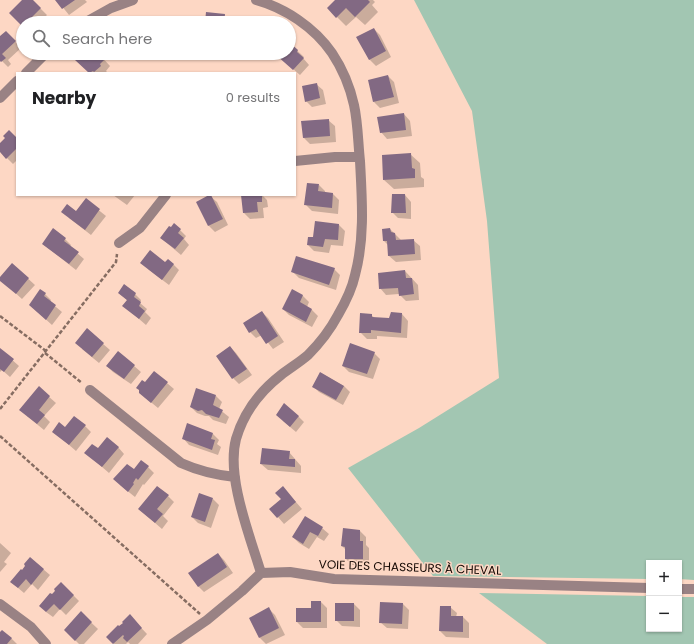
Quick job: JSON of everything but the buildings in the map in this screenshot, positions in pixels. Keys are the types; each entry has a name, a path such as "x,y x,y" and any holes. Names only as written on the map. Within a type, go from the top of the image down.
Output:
{"street":[{"path":"97,16 111,8 133,0"},
{"path":"256,0 274,6 291,16"},
{"path":"172,644 207,620 261,573 234,477 236,442 248,410 255,399 266,387 307,356 321,341 339,314 355,275 360,242 362,196 354,105 348,84 332,52 320,39 296,19"},
{"path":"27,72 39,60"},
{"path":"0,98 16,82"},
{"path":"296,161 335,157 359,157"},
{"path":"119,243 140,228 165,196"},
{"path":"90,390 181,463 197,470 234,477"},
{"name":"VOIE DES CHASSEURS À CHEVAL","path":"261,573 290,572 334,579 357,580 646,588"},
{"path":"682,588 694,589"},
{"path":"0,604 31,627 46,644"}],"path":[{"path":"0,409 116,262 119,243"},
{"path":"0,316 46,352 90,390"},
{"path":"0,436 207,620"}],"green space":[{"path":"414,0 694,0 694,580 682,579 682,560 646,560 646,579 433,576 348,468 419,428 499,378 487,221 472,111"},
{"path":"479,593 646,596 646,632 682,632 682,597 694,597 694,644 547,644"}]}
